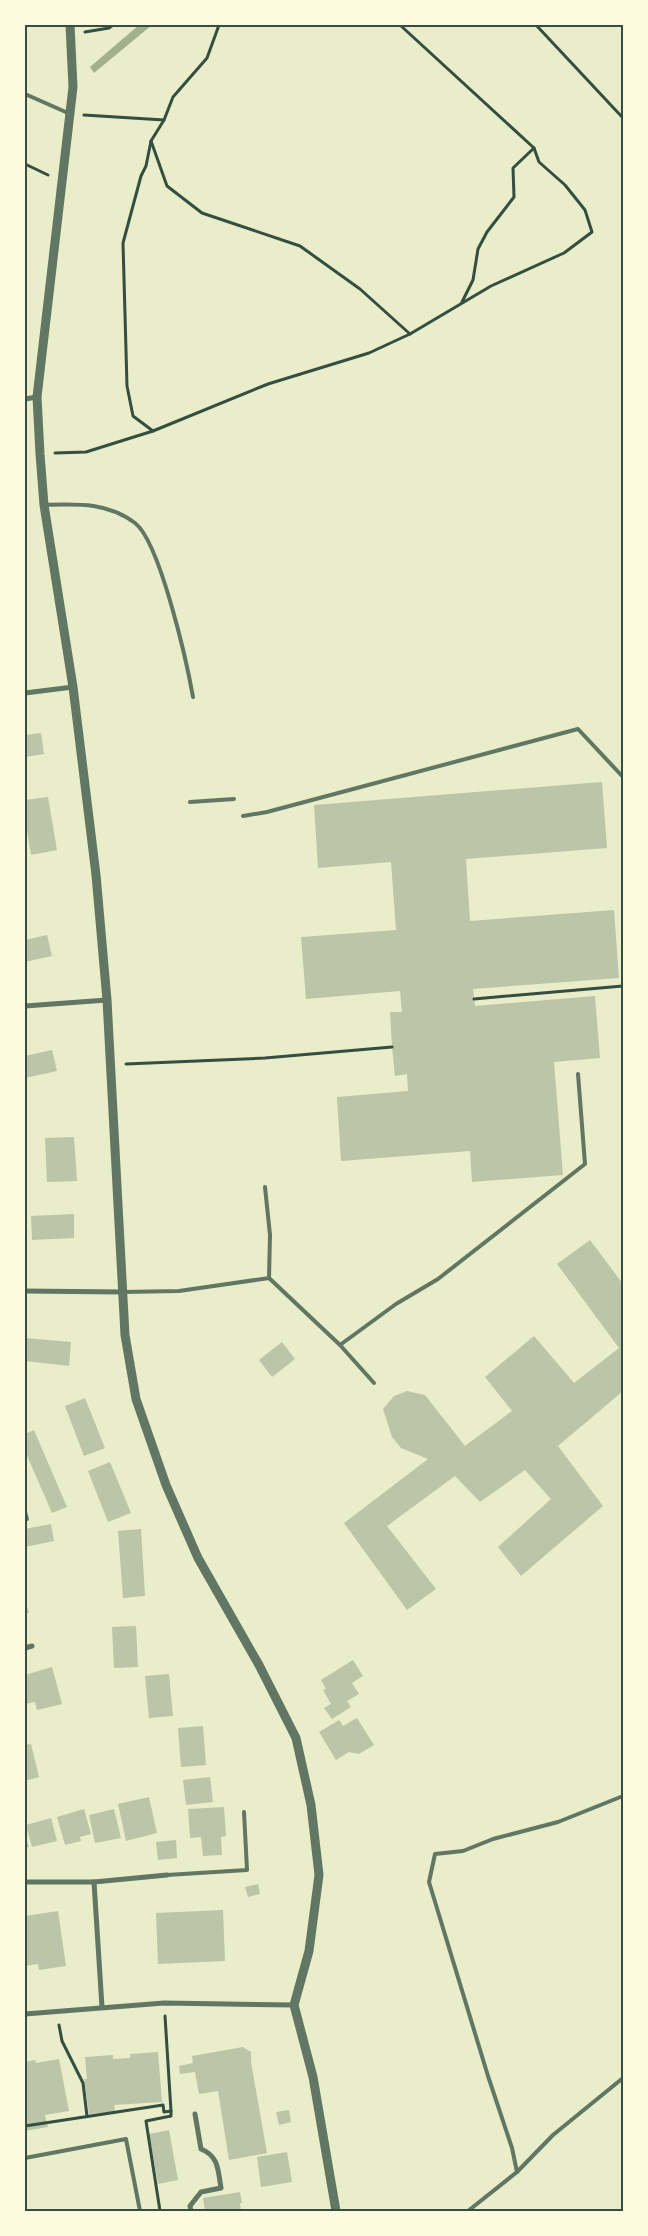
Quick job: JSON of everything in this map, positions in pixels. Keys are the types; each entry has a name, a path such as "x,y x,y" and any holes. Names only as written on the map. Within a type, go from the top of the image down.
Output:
{"street":[{"path":"71,29 73,87 37,397 44,504 74,687 94,857 107,1000 121,1292 129,1367 136,1399 166,1485 198,1558 265,1677 296,1738 310,1805 319,1875 309,1951 294,2005 313,2077 336,2211"},
{"path":"25,399 37,397"},
{"path":"25,693 74,687"},
{"path":"25,1006 107,1000"},
{"path":"25,1291 121,1292"},
{"path":"25,1648 32,1646"},
{"path":"25,1882 94,1882 167,1875"},
{"path":"94,1882 102,2007"},
{"path":"25,2014 164,2003 294,2005"},
{"path":"191,2209 201,2192 222,2188 216,2160 208,2152 201,2149 195,2114"}],"lane":[{"path":"25,94 70,114"},
{"path":"44,504 92,504 124,516 138,525 151,547 164,583 183,646 193,697"},
{"path":"243,816 267,812 578,729 623,777"},
{"path":"190,802 234,799"},
{"path":"340,1345 396,1304 438,1279 585,1164 578,1074"},
{"path":"265,1187 270,1234 269,1278 340,1345 374,1383"},
{"path":"121,1292 179,1291 269,1278"},
{"path":"25,1512 27,1519"},
{"path":"517,2172 512,2148 429,1882 435,1854 463,1851 493,1840 558,1822 623,1796"},
{"path":"167,1875 247,1870 244,1812"},
{"path":"468,2211 517,2172 553,2135 623,2078"},
{"path":"25,2158 126,2139 140,2211"}],"path":[{"path":"71,29 109,28 113,25"},
{"path":"153,431 133,416 127,386 124,243 141,176 146,166 151,141 164,120 173,97 207,58 219,25"},
{"path":"40,454 86,452 153,431 268,384 369,352 410,334 490,286 564,254 592,232 586,210 565,185 539,162 534,148 400,25"},
{"path":"536,25 623,118"},
{"path":"70,114 164,120"},
{"path":"151,141 167,186 202,213 300,246 360,289 410,334"},
{"path":"462,302 473,280 478,249 487,232 514,197 513,168 534,148"},
{"path":"25,164 62,182"},
{"path":"474,999 623,986"},
{"path":"110,1064 209,1062 392,1047"},
{"path":"160,2211 146,2121 171,2116 164,2003"},
{"path":"57,2010 62,2041 83,2083 87,2116"},
{"path":"25,2126 163,2105 164,2112 171,2112"}],"shaded area":[{"path":"139,25 152,25 94,73 90,67"}],"building":[{"path":"41,733 44,754 25,757 25,735"},
{"path":"602,782 607,848 466,859 470,921 614,910 619,978 473,989 475,1006 595,996 600,1058 554,1062 563,1175 472,1182 470,1151 341,1161 337,1097 408,1091 407,1074 395,1076 392,1047 390,1012 402,1012 400,991 306,999 301,937 396,930 391,862 318,868 314,805"},
{"path":"48,797 57,850 31,855 25,819 25,800"},
{"path":"47,935 52,956 25,962 25,940"},
{"path":"52,1050 57,1071 25,1078 25,1056"},
{"path":"74,1137 77,1181 47,1182 45,1138"},
{"path":"74,1214 74,1238 32,1240 31,1216"},
{"path":"590,1240 623,1284 623,1391 558,1446 603,1506 521,1576 498,1547 551,1499 525,1470 480,1502 455,1476 387,1526 436,1589 407,1610 344,1523 428,1459 401,1448 392,1437 383,1409 394,1396 407,1391 425,1395 465,1446 512,1411 485,1377 534,1336 574,1383 619,1348 557,1264"},
{"path":"26,1338 71,1342 69,1366 25,1361"},
{"path":"282,1342 295,1359 272,1377 259,1360"},
{"path":"85,1398 105,1448 84,1456 65,1406"},
{"path":"34,1430 67,1507 52,1513 25,1451 25,1434"},
{"path":"110,1462 131,1513 108,1522 88,1471"},
{"path":"51,1524 54,1541 25,1547 25,1529"},
{"path":"141,1529 145,1596 123,1598 118,1531"},
{"path":"25,1600 29,1613 25,1613"},
{"path":"136,1626 138,1667 114,1668 112,1627"},
{"path":"353,1660 363,1676 352,1683 359,1694 347,1701 351,1707 332,1719 324,1708 331,1704 323,1690 326,1689 321,1680"},
{"path":"52,1667 62,1704 37,1710 35,1702 25,1704 25,1675"},
{"path":"169,1674 173,1716 149,1718 145,1676"},
{"path":"357,1718 374,1745 359,1754 349,1752 336,1760 319,1732 339,1720 343,1726"},
{"path":"203,1726 206,1765 181,1767 178,1728"},
{"path":"31,1744 39,1777 25,1781 25,1745"},
{"path":"210,1777 213,1802 186,1805 183,1780"},
{"path":"149,1797 157,1833 126,1841 118,1804"},
{"path":"224,1807 226,1836 221,1837 222,1855 203,1856 201,1837 190,1838 188,1809"},
{"path":"84,1809 91,1834 80,1837 81,1841 65,1845 57,1817"},
{"path":"114,1809 121,1838 95,1843 89,1815"},
{"path":"51,1818 57,1841 32,1847 26,1825"},
{"path":"25,1834 29,1847 25,1848"},
{"path":"176,1840 177,1858 158,1860 156,1842"},
{"path":"258,1884 260,1894 248,1897 245,1887"},
{"path":"223,1910 225,1961 158,1964 156,1913"},
{"path":"58,1911 66,1966 39,1970 38,1964 25,1966 25,1916"},
{"path":"243,2047 251,2052 251,2062 267,2153 229,2160 218,2091 199,2094 195,2072 180,2074 179,2066 193,2063 192,2056"},
{"path":"158,2052 162,2102 114,2105 115,2112 89,2114 84,2079 87,2079 85,2057 113,2055 113,2059 130,2058 130,2054"},
{"path":"59,2059 69,2111 45,2115 48,2127 25,2131 25,2062 35,2060 36,2063"},
{"path":"289,2110 291,2122 279,2125 276,2112"},
{"path":"169,2130 178,2180 158,2184 149,2134"},
{"path":"287,2152 292,2182 261,2187 257,2157"},
{"path":"240,2192 241,2211 205,2211 203,2198"}]}
